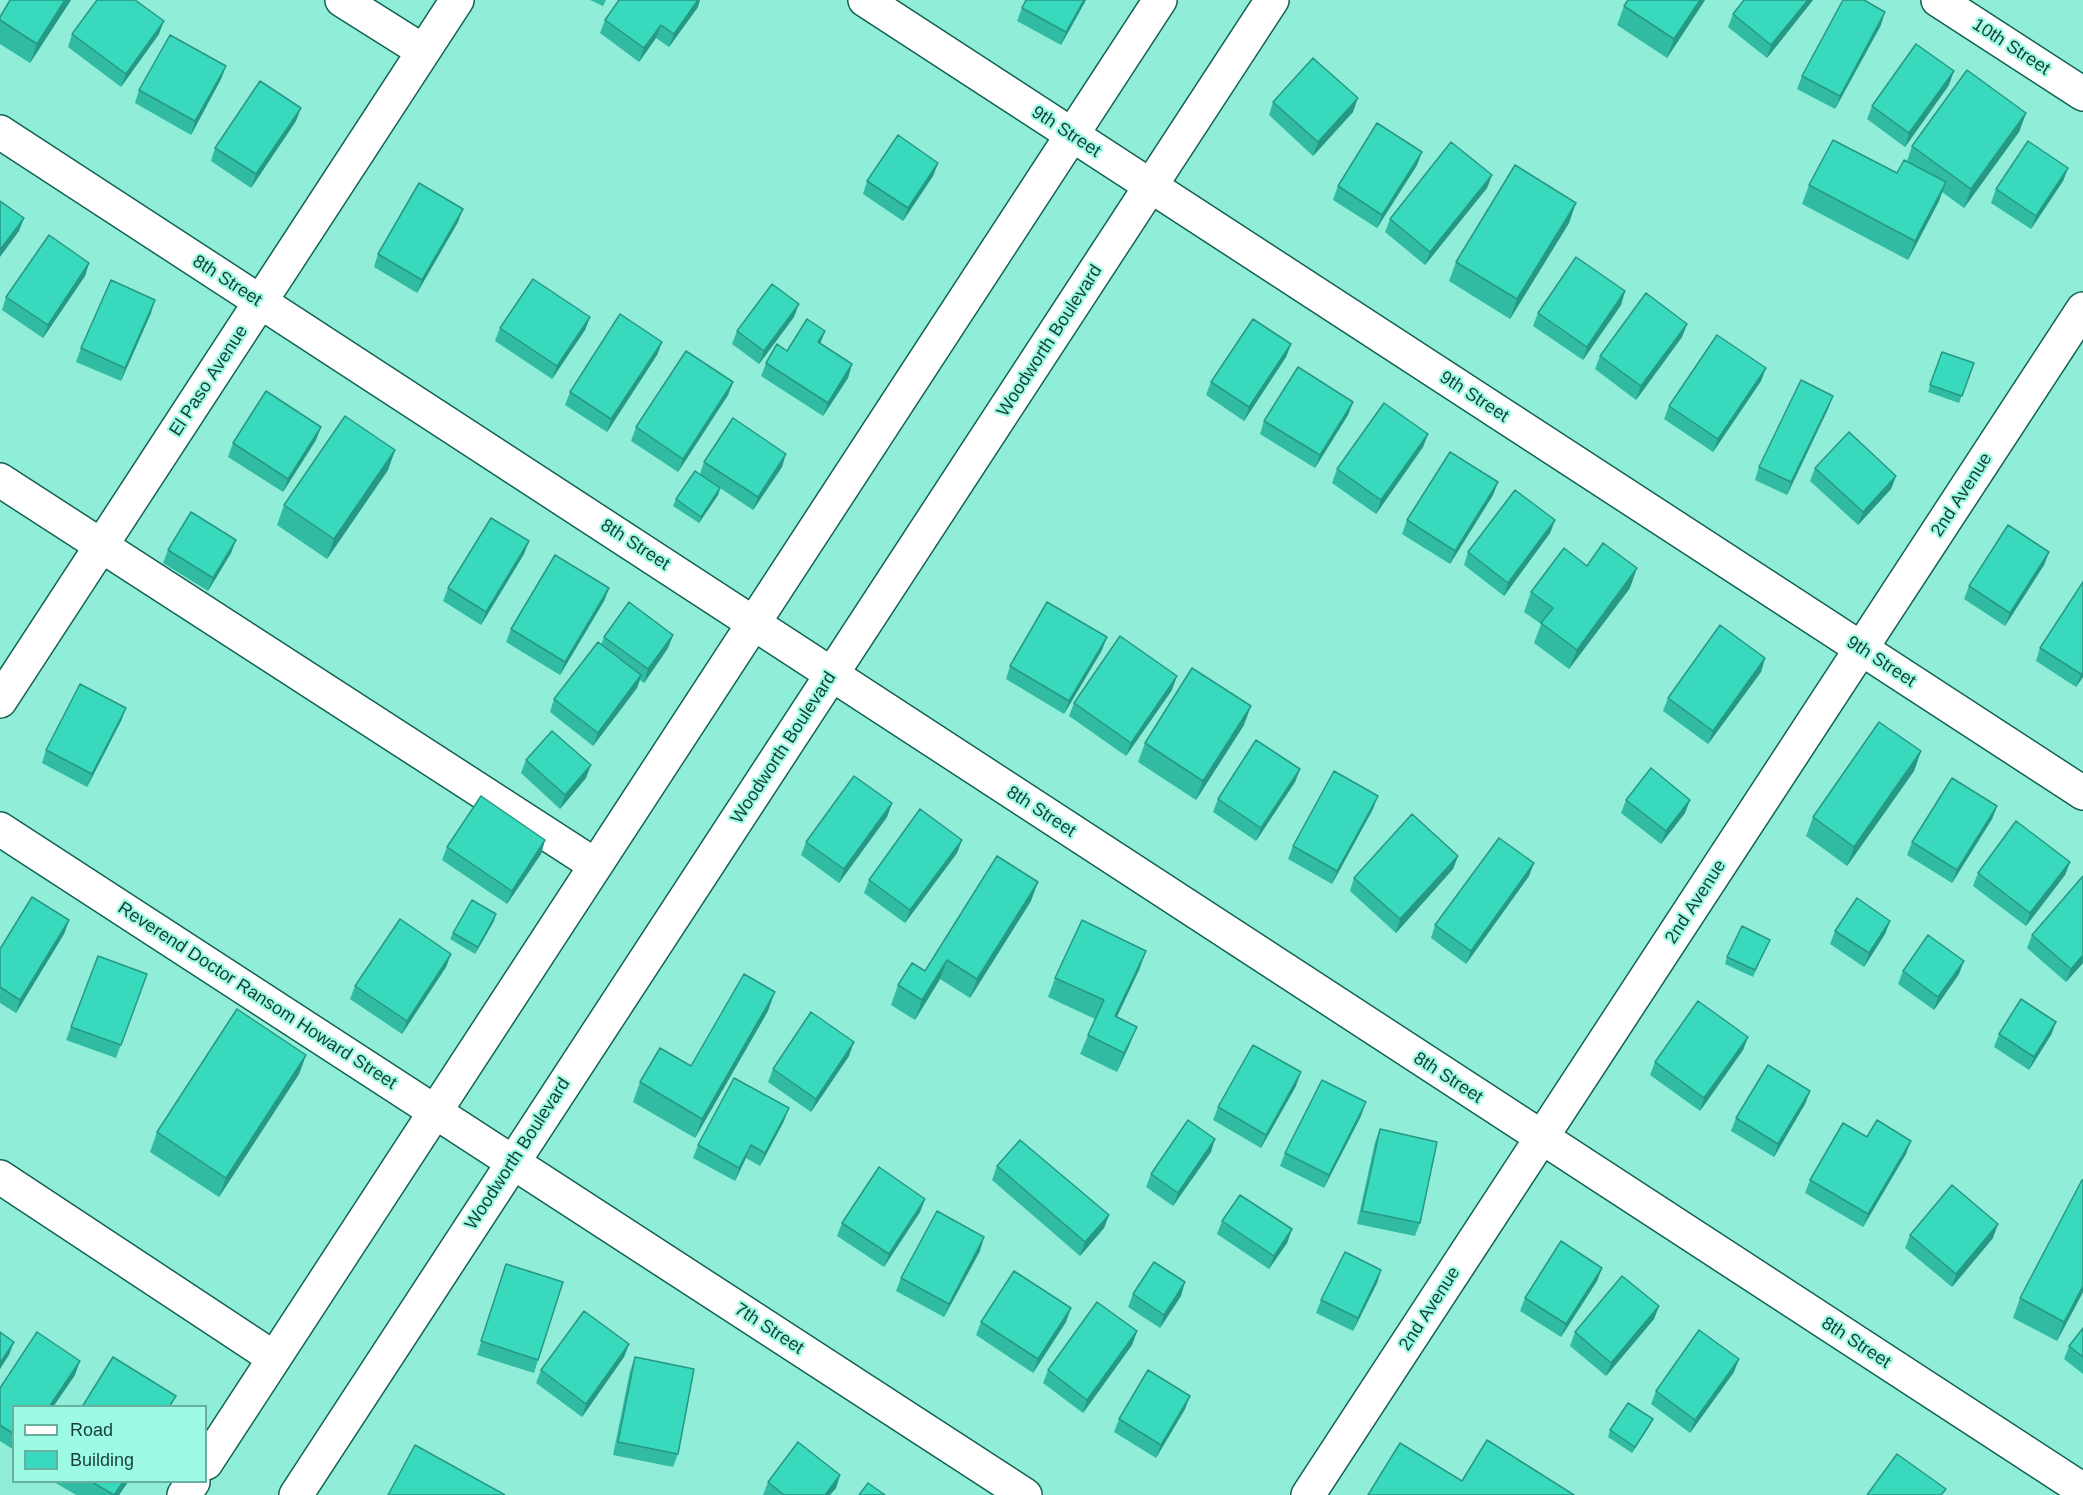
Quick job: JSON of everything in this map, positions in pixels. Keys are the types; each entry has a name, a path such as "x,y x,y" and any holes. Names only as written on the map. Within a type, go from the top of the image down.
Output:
{"street":[{"path":"342,0 423,51"},
{"name":"El Paso Avenue","path":"0,701 457,0"},
{"name":"9th Street","path":"865,0 2083,793"},
{"path":"207,1461 1160,0"},
{"name":"Woodworth Boulevard","path":"297,1495 1272,0"},
{"name":"10th Street","path":"1938,0 2083,94"},
{"name":"8th Street","path":"0,132 2083,1490"},
{"name":"2nd Avenue","path":"1308,1495 2083,309"},
{"path":"0,480 595,865"},
{"name":"Reverend Doctor Ransom Howard Street","path":"0,829 513,1163"},
{"name":"7th Street","path":"513,1163 1025,1495"},
{"path":"0,1177 274,1358"}],"building":[{"path":"10,0 65,0 37,44 0,20"},
{"path":"97,0 135,0 164,21 126,74 72,34"},
{"path":"619,0 698,0 674,34 661,25 644,48 605,20"},
{"path":"1026,0 1084,0 1066,32 1022,8"},
{"path":"1628,0 1700,0 1674,39 1624,6"},
{"path":"1744,0 1808,0 1771,45 1733,14"},
{"path":"1843,0 1864,0 1885,12 1840,96 1802,76"},
{"path":"170,35 226,66 195,121 139,90"},
{"path":"1916,44 1954,71 1909,133 1872,106"},
{"path":"1313,58 1358,98 1318,142 1273,102"},
{"path":"1967,70 2026,113 1971,189 1912,146"},
{"path":"260,81 301,108 256,174 215,148"},
{"path":"1377,123 1422,152 1382,215 1338,186"},
{"path":"898,135 938,163 908,208 867,181"},
{"path":"1833,140 1897,173 1904,160 1946,182 1915,241 1809,185"},
{"path":"2028,141 2068,168 2036,216 1996,189"},
{"path":"1451,142 1492,175 1430,252 1390,219"},
{"path":"1515,165 1576,203 1517,299 1456,262"},
{"path":"419,183 463,209 422,280 378,254"},
{"path":"0,201 24,218 0,250"},
{"path":"49,235 89,263 48,325 6,297"},
{"path":"1576,257 1625,291 1587,347 1538,313"},
{"path":"533,279 590,317 557,366 500,328"},
{"path":"111,280 155,300 125,368 81,348"},
{"path":"772,284 799,304 764,351 737,331"},
{"path":"1646,293 1687,324 1641,386 1600,356"},
{"path":"620,314 662,342 611,419 570,392"},
{"path":"807,319 825,331 818,342 852,364 828,403 766,363 777,344 787,351"},
{"path":"1253,319 1291,344 1249,407 1211,382"},
{"path":"1717,335 1766,368 1718,439 1669,406"},
{"path":"686,351 733,382 683,459 636,427"},
{"path":"1942,352 1974,363 1962,396 1930,385"},
{"path":"1298,367 1353,402 1320,455 1264,421"},
{"path":"1801,380 1833,396 1791,482 1759,467"},
{"path":"266,391 321,427 288,479 233,443"},
{"path":"1384,403 1428,434 1381,500 1337,469"},
{"path":"345,416 395,450 334,539 284,505"},
{"path":"733,418 786,454 758,497 704,462"},
{"path":"1849,432 1896,476 1863,512 1815,468"},
{"path":"1450,452 1498,482 1455,551 1407,520"},
{"path":"695,471 720,488 701,517 676,499"},
{"path":"1515,490 1555,520 1508,583 1468,552"},
{"path":"191,512 236,540 213,578 168,550"},
{"path":"491,518 529,541 486,612 448,588"},
{"path":"2008,525 2049,552 2010,613 1969,586"},
{"path":"1603,543 1637,568 1577,650 1541,623 1553,608 1531,592 1564,548 1587,566"},
{"path":"555,555 609,588 565,662 511,629"},
{"path":"2083,582 2083,672 2081,674 2040,648"},
{"path":"629,602 673,635 648,669 604,637"},
{"path":"1047,602 1107,637 1069,701 1010,666"},
{"path":"1720,625 1765,658 1713,731 1668,698"},
{"path":"1120,636 1177,676 1131,743 1074,703"},
{"path":"598,642 641,675 598,733 554,699"},
{"path":"1192,668 1251,706 1203,781 1145,743"},
{"path":"80,684 126,708 92,774 46,750"},
{"path":"1879,722 1921,751 1854,847 1813,817"},
{"path":"552,731 591,765 565,795 526,760"},
{"path":"1256,740 1300,769 1261,828 1218,799"},
{"path":"1651,768 1690,800 1666,831 1626,800"},
{"path":"1334,771 1378,796 1337,871 1293,846"},
{"path":"854,776 892,803 844,869 806,842"},
{"path":"1952,778 1997,806 1957,870 1912,842"},
{"path":"481,796 545,840 512,891 447,847"},
{"path":"920,809 962,840 910,910 869,880"},
{"path":"1412,814 1458,856 1400,919 1354,878"},
{"path":"2016,821 2070,862 2030,913 1978,873"},
{"path":"1499,838 1534,863 1471,951 1435,925"},
{"path":"997,856 1038,882 977,979 947,960 922,1000 898,985 912,963 925,971"},
{"path":"2083,876 2083,955 2071,969 2032,935"},
{"path":"32,897 69,920 20,1000 0,987 0,949"},
{"path":"1857,898 1890,921 1869,953 1835,931"},
{"path":"472,900 496,914 478,947 453,933"},
{"path":"400,919 451,954 407,1021 355,986"},
{"path":"1082,920 1146,951 1115,1016 1137,1027 1124,1053 1088,1035 1104,1000 1055,978"},
{"path":"1742,926 1770,940 1755,970 1727,957"},
{"path":"1928,935 1964,961 1938,997 1903,971"},
{"path":"98,956 147,974 121,1045 71,1027"},
{"path":"744,974 775,992 702,1119 640,1082 660,1048 691,1066"},
{"path":"2021,999 2056,1022 2034,1057 1999,1034"},
{"path":"1698,1001 1748,1037 1704,1098 1655,1062"},
{"path":"237,1009 306,1055 226,1178 157,1132"},
{"path":"811,1012 854,1042 816,1099 773,1069"},
{"path":"1253,1045 1301,1072 1266,1135 1218,1107"},
{"path":"1768,1065 1810,1091 1778,1144 1736,1118"},
{"path":"734,1078 789,1108 765,1153 751,1145 739,1168 698,1145"},
{"path":"1322,1080 1366,1102 1329,1175 1285,1153"},
{"path":"1188,1120 1215,1139 1178,1193 1151,1174"},
{"path":"1877,1120 1911,1141 1868,1214 1810,1180 1843,1123 1867,1137"},
{"path":"1380,1129 1437,1142 1420,1223 1362,1211"},
{"path":"1020,1140 1109,1215 1085,1242 997,1166"},
{"path":"879,1167 925,1199 889,1254 842,1223"},
{"path":"2082,1180 2083,1286 2064,1322 2020,1298"},
{"path":"1952,1185 1998,1224 1956,1274 1910,1235"},
{"path":"1240,1195 1292,1229 1274,1256 1222,1221"},
{"path":"937,1211 984,1237 949,1304 901,1278"},
{"path":"1561,1241 1602,1268 1566,1324 1525,1298"},
{"path":"1345,1252 1381,1270 1358,1318 1321,1300"},
{"path":"1154,1262 1185,1282 1164,1315 1133,1294"},
{"path":"506,1264 563,1282 538,1360 481,1341"},
{"path":"1014,1271 1071,1308 1038,1359 981,1322"},
{"path":"1622,1276 1659,1306 1611,1363 1575,1332"},
{"path":"1097,1302 1137,1331 1087,1400 1048,1370"},
{"path":"584,1311 629,1344 586,1404 541,1370"},
{"path":"2083,1328 2083,1357 2069,1346"},
{"path":"1699,1330 1739,1359 1695,1420 1656,1391"},
{"path":"0,1332 14,1342 0,1363"},
{"path":"37,1332 80,1361 50,1405 12,1405 12,1433 0,1425 0,1388"},
{"path":"113,1357 176,1396 170,1405 83,1405"},
{"path":"635,1357 694,1369 678,1454 618,1442"},
{"path":"1148,1370 1190,1396 1161,1445 1119,1419"},
{"path":"1628,1403 1653,1419 1635,1447 1610,1430"},
{"path":"1487,1440 1574,1495 1368,1495 1400,1443 1462,1481"},
{"path":"798,1442 840,1475 825,1495 784,1495 768,1482"},
{"path":"415,1445 505,1495 388,1495"},
{"path":"1897,1454 1946,1489 1941,1495 1867,1495"},
{"path":"94,1483 122,1483 114,1495"},
{"path":"868,1483 885,1495 859,1495"}]}
